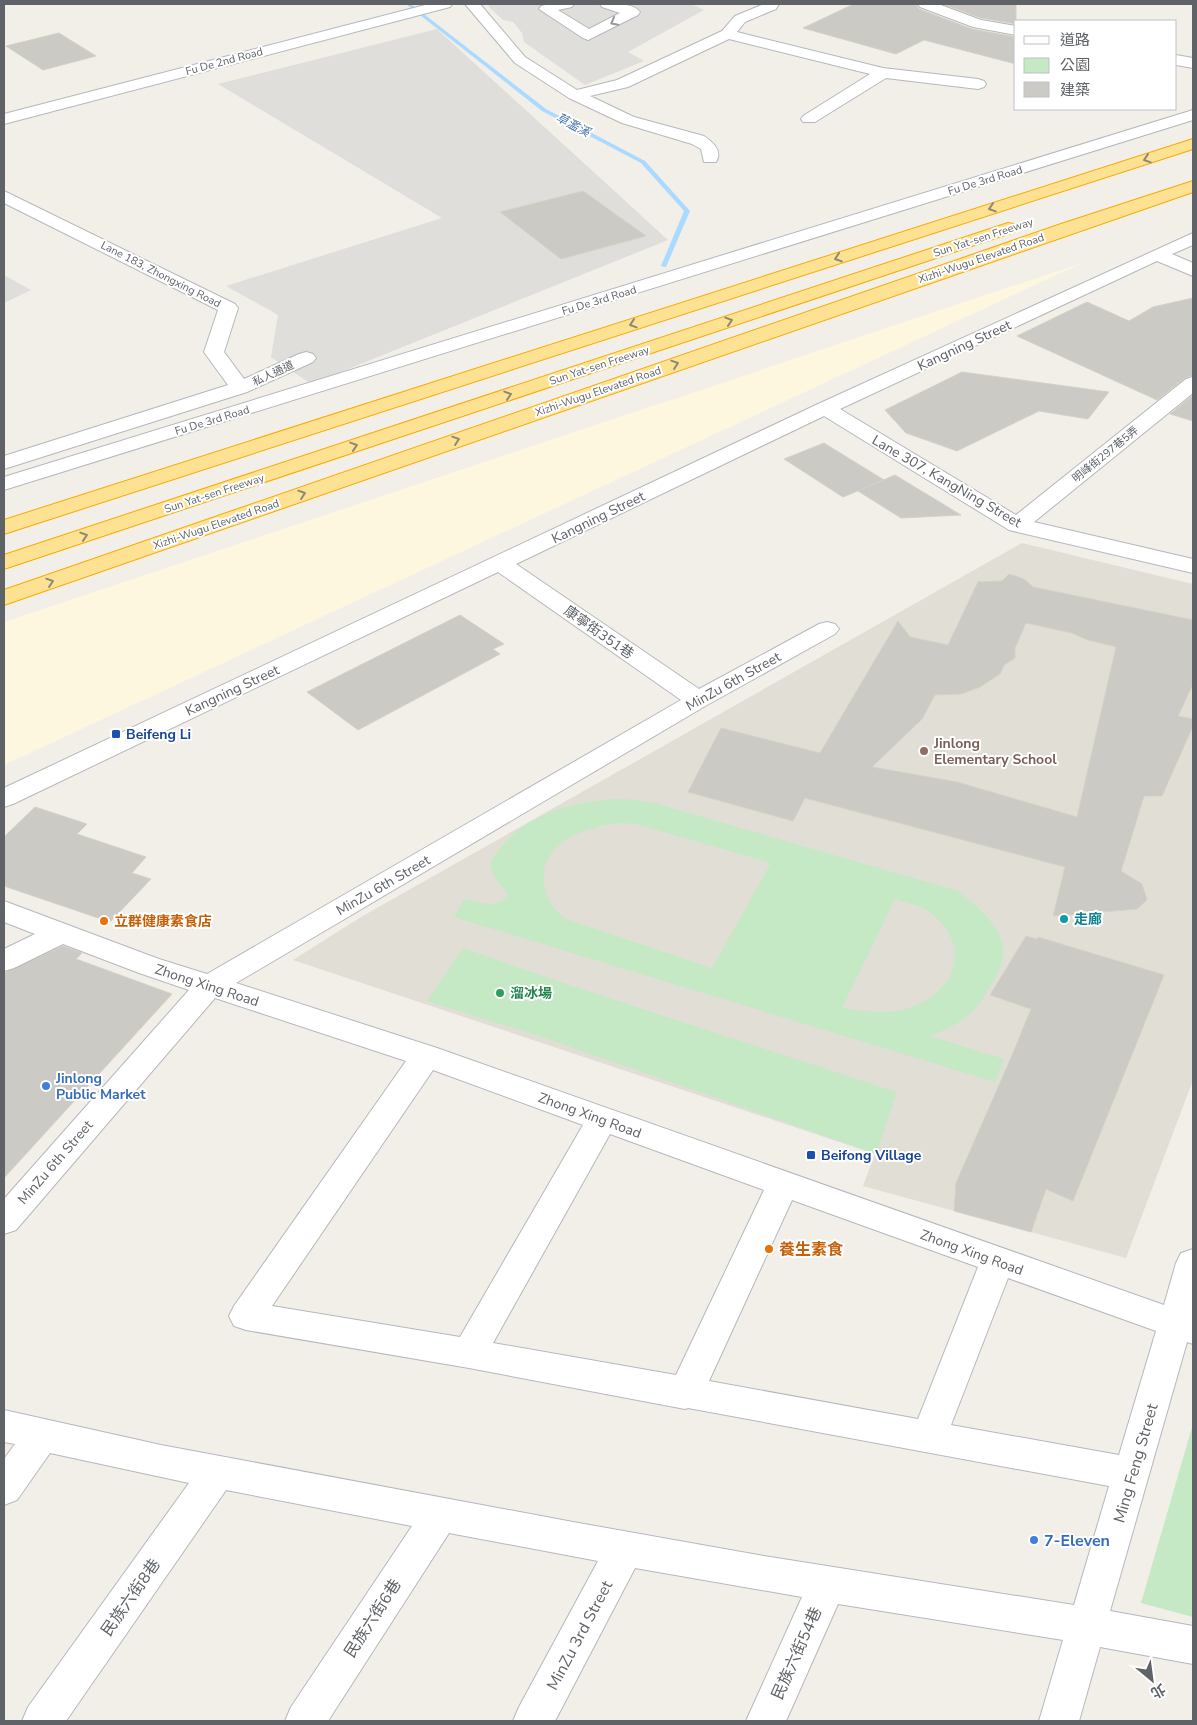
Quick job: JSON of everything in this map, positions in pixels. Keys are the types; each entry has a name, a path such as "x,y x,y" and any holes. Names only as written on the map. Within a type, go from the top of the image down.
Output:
{"highway":[{"name":"Sun Yat-sen Freeway","path":"4,527 1193,144"},
{"name":"Sun Yat-sen Freeway","path":"4,562 1193,167"},
{"name":"Xizhi-Wugu Elevated Road","path":"4,598 1067,228 1193,186"}],"street":[{"name":"Fu De 2nd Road","path":"4,119 445,4"},
{"path":"472,4 520,60 575,95 628,120 706,144 711,150 710,158"},
{"path":"567,4 546,9 588,35 633,12 607,4"},
{"path":"575,95 622,84 727,34 740,19 772,4"},
{"path":"925,4 978,24 1014,32"},
{"path":"727,34 883,73 978,84"},
{"path":"1177,60 1193,63"},
{"path":"809,119 883,73"},
{"name":"Fu De 3rd Road","path":"4,484 1193,115"},
{"name":"Lane 183, Zhongxing Road","path":"4,196 228,308 214,352 240,388"},
{"name":"Kangning Street","path":"4,798 824,408 1193,238"},
{"path":"1158,255 1193,270"},
{"name":"私人通道","path":"240,388 306,358"},
{"name":"明峰街297巷5弄","path":"1017,524 1193,383"},
{"path":"4,463 240,388"},
{"name":"Lane 307, KangNing Street","path":"824,408 1017,524 1193,566"},
{"name":"康寧街351巷","path":"500,563 698,700"},
{"name":"MinZu 6th Street","path":"4,1221 209,986 698,700 827,629"},
{"name":"Zhong Xing Road","path":"4,911 209,986 426,1056 997,1262 1184,1327"},
{"path":"4,961 61,933"},
{"path":"426,1056 246,1316 469,1353 685,1394 929,1436 1132,1474"},
{"path":"469,1353 602,1120"},
{"path":"685,1394 784,1184"},
{"path":"929,1436 997,1262"},
{"name":"Ming Feng Street","path":"1058,1721 1132,1474 1184,1327 1193,1263"},
{"path":"4,1426 42,1436 218,1472 440,1515 827,1584 1088,1625 1193,1645"},
{"path":"4,1488 42,1436"},
{"name":"民族六街8巷","path":"42,1721 218,1472"},
{"name":"民族六街6巷","path":"305,1721 440,1515"},
{"name":"MinZu 3rd Street","path":"533,1721 625,1549"},
{"name":"民族六街54巷","path":"766,1721 827,1584"}],"shaded area":[{"path":"489,4 691,4 704,10 628,52 644,61 585,85 524,42 522,33 513,22 503,20 489,7"},
{"path":"437,29 668,240 311,384 271,357 278,315 226,286 442,218 218,84"},
{"path":"1082,263 4,765 4,622"},
{"path":"4,275 31,290 4,303"},
{"name":"Jinlong Elementary School","path":"1022,543 1193,584 1193,1080 1126,1258 863,1186 875,1154 293,960 361,917"}],"green space":[{"path":"623,799 651,802 958,891 992,923 1001,939 1003,947 1002,960 994,980 975,1009 961,1021 930,1036 1004,1059 995,1082 454,917 464,899 492,904 502,901 507,897 507,892 493,874 491,864 501,847 527,824 541,816 573,805","holes":["623,823 636,824 771,863 712,968 566,919 552,905 545,888 544,872 548,859 556,848 567,839 580,833","895,899 928,911 941,923 950,936 954,949 954,963 950,976 930,998 906,1009 878,1012 842,1008"]},
{"path":"463,948 572,986 897,1092 876,1154 542,1037 427,1001"},
{"path":"1193,1424 1193,1617 1141,1603"}],"building":[{"path":"854,4 916,4 919,9 972,29 1014,37 1014,63 924,40 896,54 803,28"},
{"path":"943,4 1016,4 1016,20 1014,20 1014,24 981,18"},
{"path":"59,33 96,56 43,70 6,46"},
{"path":"583,191 646,236 561,259 500,212"},
{"path":"1193,298 1193,375 1185,378 1157,400 1017,336 1087,302 1129,321 1153,307"},
{"path":"962,372 1109,392 1088,419 1039,411 957,451 906,433 885,410"},
{"path":"1193,395 1193,421 1170,414"},
{"path":"824,443 884,480 843,497 784,459"},
{"path":"895,475 961,515 901,518 858,491"},
{"path":"1009,574 1024,579 1033,587 1193,620 1193,684 1178,716 1193,719 1193,726 1162,796 1144,796 1121,871 1142,884 1147,900 1137,909 1053,916 1065,867 805,798 793,821 688,792 721,728 820,753 898,621 910,637 948,645 978,582 1002,581","holes":["1026,623 1072,633 1085,639 1116,647 1077,817 957,782 872,767 922,719 935,695 961,694 980,687 1000,674 1004,665 1015,658 1015,648"]},
{"path":"460,615 504,644 493,649 500,654 358,730 307,692"},
{"path":"35,807 87,824 77,834 146,857 132,873 151,879 110,922 4,886 4,837"},
{"path":"1026,936 1037,939 1038,937 1164,975 1073,1201 1046,1189 1031,1232 954,1211 956,1183 1031,1009 990,995"},
{"name":"Jinlong Public Market","path":"63,946 82,953 76,959 172,994 4,1178 4,973"}],"waterway":[{"name":"草濫溪","path":"408,4 544,110 643,162 687,211 664,266"}],"place":[{"name":"Beifeng Li","path":"116,734"},
{"name":"Jinlong Elementary School","path":"924,751"},
{"name":"走廊","path":"1064,919"},
{"name":"立群健康素食店","path":"104,921"},
{"name":"溜冰場","path":"500,993"},
{"name":"Jinlong Public Market","path":"46,1086"},
{"name":"Beifong Village","path":"811,1155"},
{"name":"養生素食","path":"769,1249"},
{"name":"7-Eleven","path":"1034,1540"}]}
